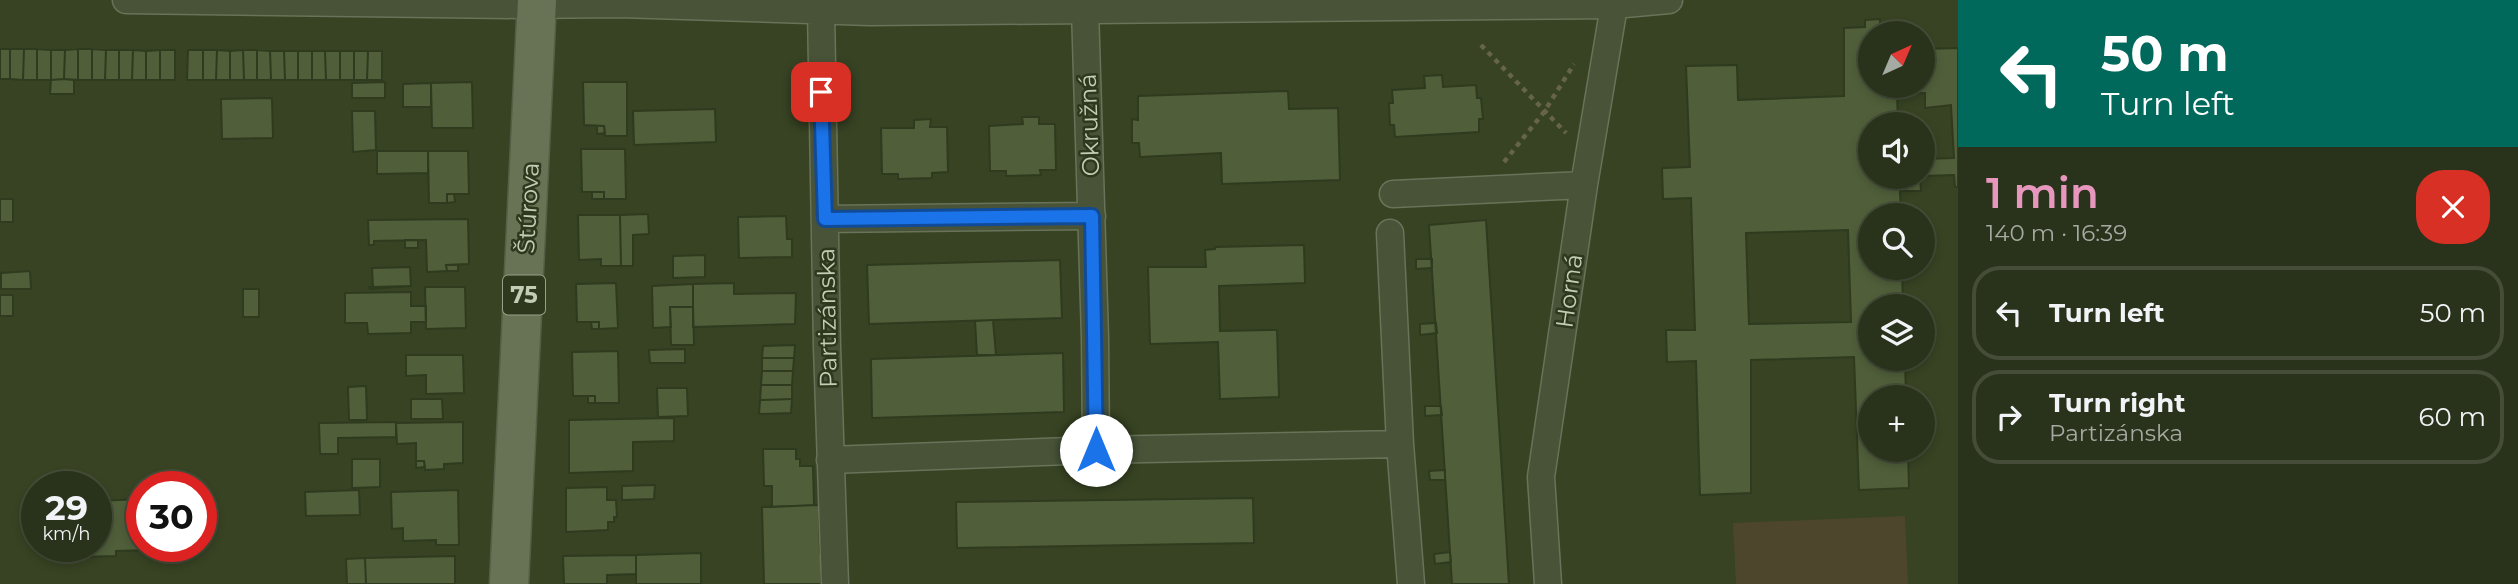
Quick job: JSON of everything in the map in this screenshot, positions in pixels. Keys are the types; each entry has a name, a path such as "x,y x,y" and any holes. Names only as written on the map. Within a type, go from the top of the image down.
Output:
{"main road":[{"name":"Štúrova","path":"509,584 537,3"}],"street":[{"path":"125,0 620,4 821,10 869,6 1085,9 1615,3 1669,0"},
{"name":"Horná","path":"1548,584 1541,477 1584,186 1615,3"},
{"name":"Okružná","path":"1085,9 1096,450"},
{"name":"Partizánska","path":"821,10 835,584"},
{"path":"1393,194 1584,186"},
{"path":"825,219 1092,216"},
{"path":"1390,233 1400,444 1411,584"},
{"path":"830,460 1096,450 1400,444"}],"path":[{"path":"1481,45 1568,135"},
{"path":"1481,190 1544,111 1579,55"}],"shaded area":[{"path":"1905,516 1908,584 1736,584 1733,523"}],"building":[{"path":"1858,27 1858,98 1897,98 1898,112 1858,112 1858,189 1921,189 1900,191 1900,203 1858,203 1858,280 1902,280 1903,294 1858,294 1858,371 1905,371 1906,385 1858,385 1858,462 1908,462 1909,488 1859,490 1854,357 1751,360 1751,493 1700,495 1696,361 1667,362 1666,330 1695,330 1691,198 1663,199 1662,168 1690,167 1686,66 1737,65 1738,100 1844,96 1844,28","holes":["1848,230 1851,322 1749,324 1746,233"]},
{"path":"1958,48 1958,187 1955,187 1954,175 1935,176 1935,159 1954,158 1951,105 1925,108 1925,98 1936,98 1936,49"},
{"path":"0,49 10,49 10,79 0,79"},
{"path":"10,49 24,49 23,80 10,79"},
{"path":"24,49 37,49 37,80 23,80"},
{"path":"37,49 51,50 51,80 37,80"},
{"path":"78,49 92,49 92,80 78,80"},
{"path":"78,49 78,80 64,79 65,50"},
{"path":"92,49 106,50 105,80 92,80"},
{"path":"51,50 65,50 64,79 51,80"},
{"path":"106,50 119,50 119,80 105,80"},
{"path":"119,50 133,50 132,80 119,80"},
{"path":"133,50 146,51 146,80 132,80"},
{"path":"160,50 160,80 146,80 146,51"},
{"path":"160,50 175,50 175,80 160,80"},
{"path":"188,50 203,50 203,80 187,80"},
{"path":"203,50 217,50 216,80 203,80"},
{"path":"217,50 230,51 230,80 216,80"},
{"path":"243,50 244,80 230,80 230,51"},
{"path":"243,50 257,50 257,80 244,80"},
{"path":"257,50 270,51 271,80 257,80"},
{"path":"270,51 284,51 285,80 271,80"},
{"path":"284,51 298,51 298,80 285,80"},
{"path":"298,51 312,51 312,80 298,80"},
{"path":"312,51 325,51 326,80 312,80"},
{"path":"325,51 340,51 340,80 326,80"},
{"path":"340,51 354,51 354,80 340,80"},
{"path":"354,51 368,51 367,80 354,80"},
{"path":"368,51 382,51 382,80 367,80"},
{"path":"1442,75 1443,87 1476,85 1477,98 1481,98 1483,119 1479,119 1479,132 1395,137 1394,125 1390,125 1389,103 1393,103 1392,90 1425,88 1424,76"},
{"path":"51,80 74,80 74,94 50,94"},
{"path":"385,82 385,98 352,98 352,83"},
{"path":"472,82 473,128 432,128 431,83"},
{"path":"583,82 627,82 627,136 605,136 604,126 584,125"},
{"path":"431,83 431,107 403,107 403,84"},
{"path":"1288,91 1289,109 1338,108 1340,180 1222,184 1221,153 1140,157 1139,143 1132,143 1132,119 1138,120 1138,96"},
{"path":"272,98 273,138 222,139 221,99"},
{"path":"715,109 716,142 634,145 633,111"},
{"path":"352,111 375,111 376,150 353,152"},
{"path":"1022,117 1039,117 1039,124 1055,124 1056,170 1040,170 1041,175 1006,176 1006,171 990,171 989,126 1023,124"},
{"path":"931,119 930,127 947,127 948,172 932,173 932,178 898,179 898,174 882,174 881,128 914,128 914,120"},
{"path":"597,126 604,126 605,133 597,134"},
{"path":"581,149 625,149 626,199 604,199 604,192 582,192"},
{"path":"377,151 428,151 428,173 377,174"},
{"path":"428,151 468,151 469,194 447,194 447,203 429,203"},
{"path":"592,192 604,192 604,199 592,199"},
{"path":"447,194 454,194 455,202 447,203"},
{"path":"0,199 13,199 13,222 0,222"},
{"path":"648,214 649,234 633,235 633,266 621,266 620,215"},
{"path":"578,215 620,215 621,266 601,266 601,259 579,260"},
{"path":"786,216 787,239 792,239 792,257 739,258 738,217"},
{"path":"468,219 469,264 446,265 447,271 427,272 426,240 374,241 374,245 369,245 368,220"},
{"path":"1486,220 1509,584 1452,584 1429,225"},
{"path":"405,240 418,240 418,248 405,248"},
{"path":"1304,245 1305,283 1219,286 1220,331 1277,330 1279,397 1220,399 1218,342 1150,344 1148,267 1206,267 1205,250 1215,247"},
{"path":"705,255 705,277 673,278 673,256"},
{"path":"1416,259 1432,259 1432,268 1416,269"},
{"path":"1060,260 1062,318 869,324 867,265"},
{"path":"446,265 458,265 458,271 447,271"},
{"path":"410,267 411,286 373,287 372,268"},
{"path":"30,271 31,289 1,289 1,273"},
{"path":"616,283 618,328 599,329 599,322 577,322 576,284"},
{"path":"734,283 734,294 796,293 795,324 693,327 693,284"},
{"path":"693,284 693,307 670,307 671,327 653,328 652,286"},
{"path":"410,286 370,289 369,287 373,287"},
{"path":"425,287 465,287 466,328 426,329"},
{"path":"243,289 259,289 259,317 243,317"},
{"path":"411,292 411,306 426,306 426,322 411,322 411,333 368,334 367,323 345,323 345,293"},
{"path":"0,295 13,295 13,316 0,316"},
{"path":"670,307 693,307 694,345 671,345"},
{"path":"993,320 996,355 977,355 975,321"},
{"path":"591,322 599,322 599,329 592,329"},
{"path":"1436,323 1437,333 1420,335 1420,324"},
{"path":"795,345 794,358 762,358 763,346"},
{"path":"685,349 685,363 650,363 649,350"},
{"path":"618,351 619,403 595,403 595,396 573,396 572,352"},
{"path":"1063,353 1064,412 872,418 871,359"},
{"path":"406,355 463,355 464,393 426,394 426,375 406,376"},
{"path":"762,358 794,358 793,371 762,371"},
{"path":"762,371 793,371 792,385 761,385"},
{"path":"761,385 792,385 792,399 760,400"},
{"path":"366,386 367,420 349,420 348,387"},
{"path":"657,388 687,388 688,416 658,417"},
{"path":"588,396 595,396 595,403 588,403"},
{"path":"411,399 442,399 443,419 411,419"},
{"path":"792,399 791,413 759,414 760,400"},
{"path":"1425,406 1441,406 1442,415 1425,416"},
{"path":"674,418 674,441 633,442 633,471 569,473 569,420"},
{"path":"396,422 396,437 338,438 338,454 320,454 319,423"},
{"path":"463,422 463,463 444,464 444,469 425,470 424,461 416,461 416,443 397,444 396,423"},
{"path":"763,449 796,449 796,459 800,459 800,466 813,466 814,505 772,507 772,486 764,486"},
{"path":"352,459 380,459 380,487 352,488"},
{"path":"416,461 424,461 425,467 416,468"},
{"path":"1445,470 1445,480 1430,480 1429,471"},
{"path":"655,485 654,499 622,500 622,486"},
{"path":"607,487 607,500 616,500 617,517 614,517 614,522 608,522 608,530 566,532 566,488"},
{"path":"359,490 360,515 306,516 305,492"},
{"path":"458,490 459,545 436,545 436,540 403,541 403,528 392,529 391,492"},
{"path":"1253,498 1254,543 957,548 956,502"},
{"path":"112,500 126,500 126,551 116,551 116,556 112,556"},
{"path":"819,505 820,553 826,553 826,560 821,560 821,568 826,568 827,572 821,573 821,584 764,584 762,507"},
{"path":"1450,552 1451,562 1435,564 1434,554"},
{"path":"701,553 701,584 636,584 636,555"},
{"path":"636,555 636,574 607,575 607,584 564,584 563,556"},
{"path":"455,556 455,584 366,584 365,558"},
{"path":"365,558 366,584 347,584 346,559"}],"route":[{"path":"821,92 825,219 1092,216 1096,450"}]}
